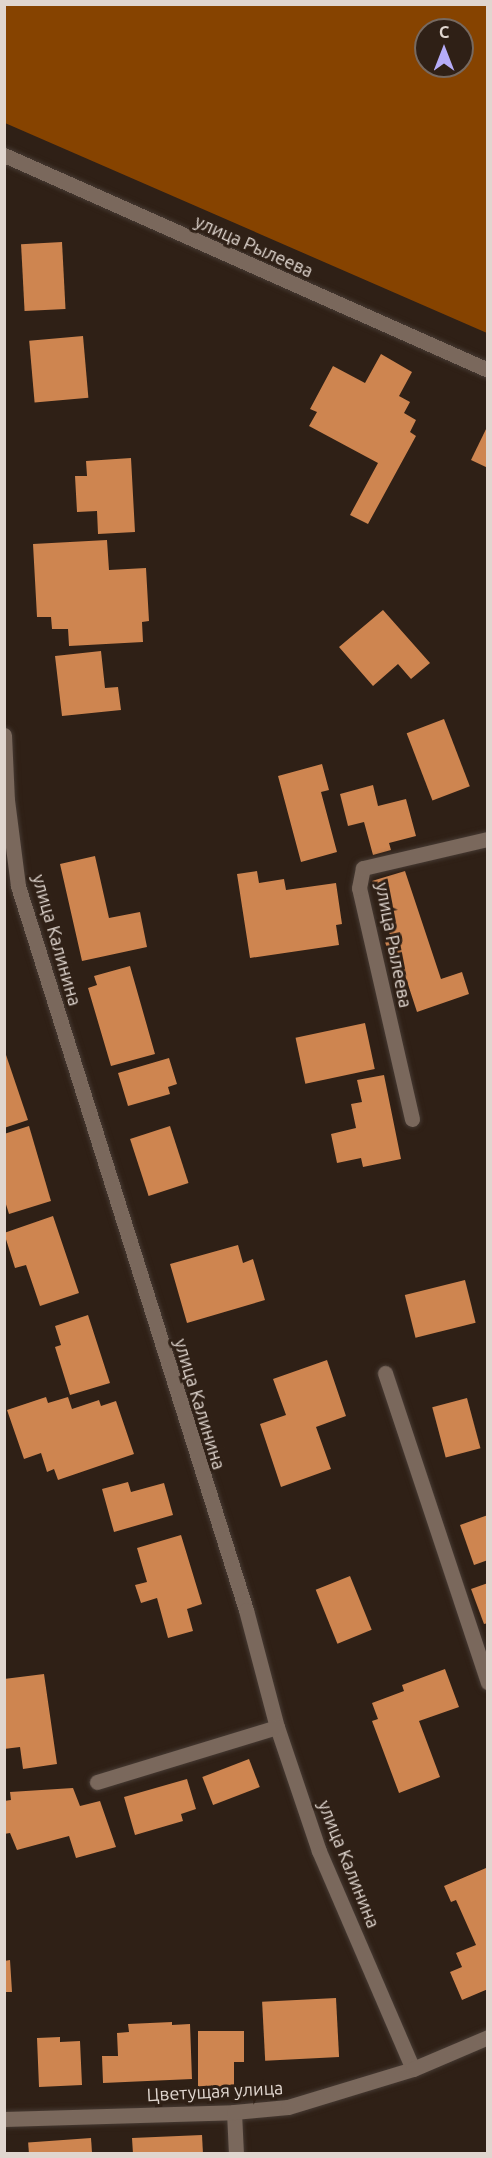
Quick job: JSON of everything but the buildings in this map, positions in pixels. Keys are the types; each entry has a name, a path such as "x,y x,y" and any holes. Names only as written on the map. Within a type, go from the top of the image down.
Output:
{"street":[{"name":"улица Рылеева","path":"4,155 488,370"},
{"name":"улица Калинина","path":"4,735 7,800 18,886 246,1610 277,1727 319,1851 413,2069"},
{"name":"улица Рылеева","path":"412,1119 359,888 363,868 488,839"},
{"path":"385,1373 488,1682"},
{"path":"97,1782 277,1727"},
{"name":"Цветущая улица","path":"4,2119 234,2112 288,2107 413,2069 488,2037"},
{"path":"234,2112 236,2154"}],"shaded area":[{"path":"5,4 487,5 487,333 5,123"}]}
